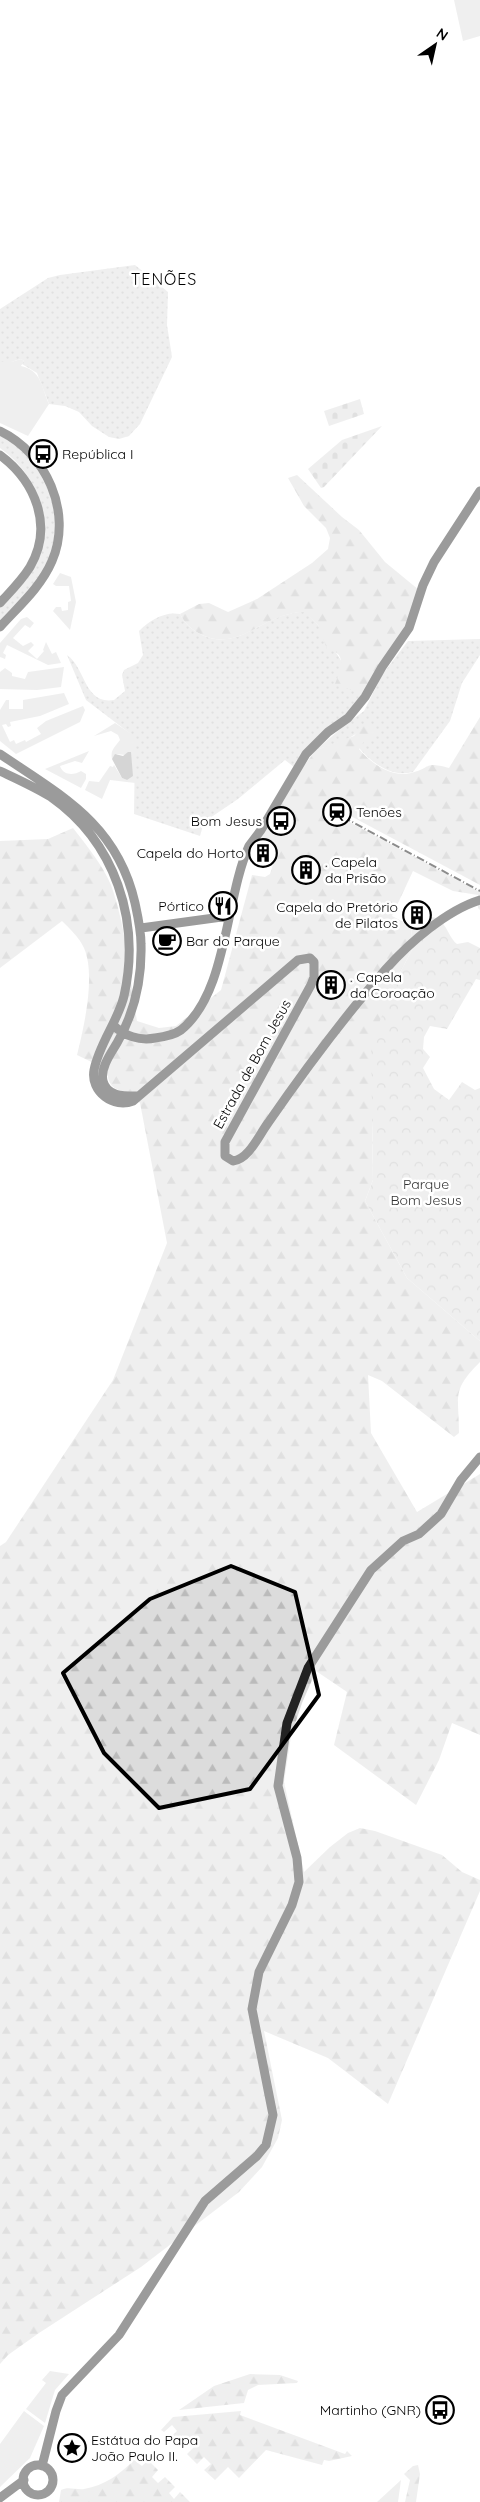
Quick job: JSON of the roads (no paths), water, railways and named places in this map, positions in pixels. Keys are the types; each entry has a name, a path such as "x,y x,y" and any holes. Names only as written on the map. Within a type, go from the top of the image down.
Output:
{"main road":[{"path":"0,430 28,450 45,471 56,498 58,542 41,582 0,627"},
{"path":"0,455 12,464 33,492 39,509 41,529 40,539 30,566 19,582 0,603"},
{"path":"113,1025 137,1038 150,1039 180,1030 194,1014 213,982 249,846 261,830 306,754 328,732 348,718 365,697 382,667 409,628 423,585 434,562 480,491"},
{"path":"0,754 79,808 103,833 127,876 141,928 140,977 133,1008 104,1069 103,1081 109,1090 118,1096 138,1096"},
{"path":"0,771 50,797 81,824 95,840 109,862 124,900 130,944 124,996 94,1071 96,1085 105,1096 116,1103 129,1103 138,1096"},
{"name":"Estrada de Bom Jesus","path":"138,1096 298,960 310,958 314,962 311,985 225,1142 225,1156 233,1161 239,1160 244,1156 274,1113 387,968 418,939 455,911 466,904 480,900"},
{"path":"130,944 141,928 229,916"},
{"path":"42,2466 62,2395 119,2335 205,2201 257,2156 266,2145 272,2115 252,2009 259,1972 292,1905 299,1882 297,1858 278,1786 287,1723 308,1668 371,1570 403,1541 419,1534 440,1514 461,1480 480,1457"},
{"path":"0,2498 24,2480 28,2470 34,2466 42,2466 49,2470 52,2477 52,2485 47,2492 41,2494 32,2493 26,2488 24,2480"}],"railway":[{"path":"343,817 480,891"}],"place":[{"name":"República I","path":"43,454"},
{"name":"Tenões","path":"337,812"},
{"name":"Bom Jesus","path":"281,821"},
{"name":"Capela do Horto","path":"263,853"},
{"name":". Capela da Prisão","path":"306,870"},
{"name":"Pórtico","path":"223,906"},
{"name":"Capela do Pretório de Pilatos","path":"417,915"},
{"name":"Bar do Parque","path":"167,941"},
{"name":". Capela da Coroação","path":"331,985"},
{"name":"Martinho (GNR)","path":"440,2410"},
{"name":"Estátua do Papa João Paulo II.","path":"72,2448"}],"district":[{"name":"TENÕES","path":"164,279"}],"park label":[{"name":"Parque Bom Jesus","path":"426,1192"}]}
